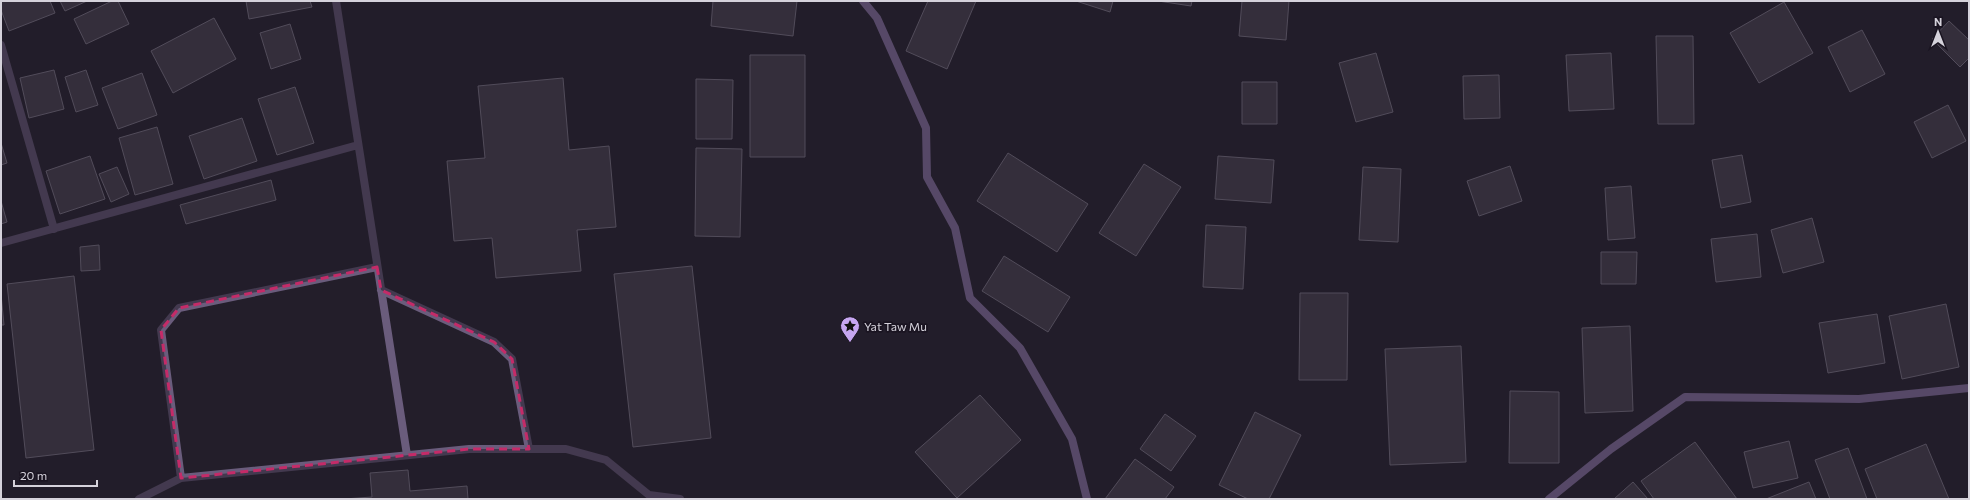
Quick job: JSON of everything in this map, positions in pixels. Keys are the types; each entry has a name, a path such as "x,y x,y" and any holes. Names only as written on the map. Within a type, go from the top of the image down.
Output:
{"street":[{"path":"336,1 407,455"},
{"path":"863,1 877,18 926,128 927,178 955,228 970,298 1020,348 1072,439 1087,499"},
{"path":"1,45 54,229"},
{"path":"1,243 358,145"},
{"path":"181,478 161,330 179,308 377,268"},
{"path":"381,290 494,342 512,359 529,449"},
{"path":"1549,499 1611,449 1686,396 1858,399 1969,388"},
{"path":"139,499 181,478 469,449 566,449 606,460 649,495 680,499"}],"highlighted area":[{"path":"377,267 381,290 494,342 512,359 529,449 469,449 181,478 161,330 179,308"}],"building":[{"path":"1,1 50,1 55,13 9,31 1,10"},
{"path":"60,1 87,1 65,11"},
{"path":"112,1 118,1 129,24 86,44 74,19"},
{"path":"246,1 310,1 312,7 249,19"},
{"path":"713,1 797,1 793,36 711,26"},
{"path":"928,1 976,1 947,69 906,51"},
{"path":"1076,1 1113,1 1110,12"},
{"path":"1158,1 1192,1 1191,6"},
{"path":"1242,1 1289,1 1286,40 1239,36"},
{"path":"1784,2 1813,53 1759,83 1730,33"},
{"path":"214,18 236,59 173,93 151,51"},
{"path":"1949,21 1969,40 1969,58 1960,67 1932,39"},
{"path":"290,24 301,59 271,69 260,33"},
{"path":"1862,30 1885,74 1850,92 1828,47"},
{"path":"1656,36 1693,36 1694,124 1658,124"},
{"path":"1376,53 1393,112 1356,122 1339,63"},
{"path":"1611,53 1614,109 1569,111 1566,55"},
{"path":"750,55 805,55 805,157 750,157"},
{"path":"54,70 64,109 29,118 20,78"},
{"path":"86,70 98,105 76,112 65,77"},
{"path":"142,73 157,115 118,129 102,88"},
{"path":"1499,75 1500,118 1464,119 1463,76"},
{"path":"563,78 569,150 609,146 616,227 577,230 581,271 496,278 492,238 454,241 447,161 485,158 478,86"},
{"path":"696,79 733,80 732,139 696,139"},
{"path":"1242,82 1277,82 1277,124 1242,124"},
{"path":"295,87 314,143 277,155 258,99"},
{"path":"1948,105 1966,141 1932,158 1914,122"},
{"path":"242,118 257,161 204,179 189,136"},
{"path":"157,127 173,184 135,195 119,138"},
{"path":"1,143 7,163 1,165"},
{"path":"696,148 742,149 740,237 695,236"},
{"path":"1008,153 1088,204 1057,252 977,201"},
{"path":"1742,155 1751,202 1721,208 1712,160"},
{"path":"90,156 105,199 60,214 46,171"},
{"path":"1218,156 1274,160 1271,203 1215,199"},
{"path":"1144,164 1181,187 1136,256 1099,233"},
{"path":"1510,166 1522,201 1479,216 1467,181"},
{"path":"117,167 129,194 111,202 99,174"},
{"path":"1363,167 1401,169 1398,242 1359,240"},
{"path":"271,180 276,200 186,224 180,205"},
{"path":"1631,186 1635,238 1608,240 1605,188"},
{"path":"1,201 7,222 1,224"},
{"path":"1812,218 1824,262 1783,273 1771,230"},
{"path":"1206,225 1246,227 1243,289 1203,287"},
{"path":"1757,234 1761,277 1716,282 1711,239"},
{"path":"99,245 100,270 81,271 80,247"},
{"path":"1601,252 1637,252 1636,284 1601,284"},
{"path":"1004,256 1070,297 1048,332 982,291"},
{"path":"692,266 711,438 633,447 614,274"},
{"path":"74,276 94,450 26,458 7,284"},
{"path":"1300,293 1348,293 1347,380 1299,380"},
{"path":"1,294 4,325 1,325"},
{"path":"1946,304 1959,367 1902,379 1889,316"},
{"path":"1877,314 1885,363 1828,373 1819,323"},
{"path":"1630,326 1633,411 1585,413 1582,328"},
{"path":"1461,346 1466,462 1390,465 1385,349"},
{"path":"1510,391 1559,392 1559,463 1509,463"},
{"path":"980,395 1021,440 957,498 915,452"},
{"path":"1255,412 1301,435 1269,499 1248,499 1219,485"},
{"path":"1165,414 1196,436 1171,471 1140,449"},
{"path":"1789,441 1798,478 1753,488 1744,452"},
{"path":"1695,442 1737,499 1654,499 1641,481"},
{"path":"1926,444 1949,499 1877,499 1865,469"},
{"path":"1848,448 1867,499 1830,499 1815,460"},
{"path":"1135,459 1174,487 1165,499 1105,499"},
{"path":"408,470 410,491 467,486 468,499 344,499 372,497 370,473"},
{"path":"1633,482 1648,499 1614,499"},
{"path":"1809,482 1816,499 1766,499"}],"place":[{"name":"Yat Taw Mu","path":"850,343"}]}
